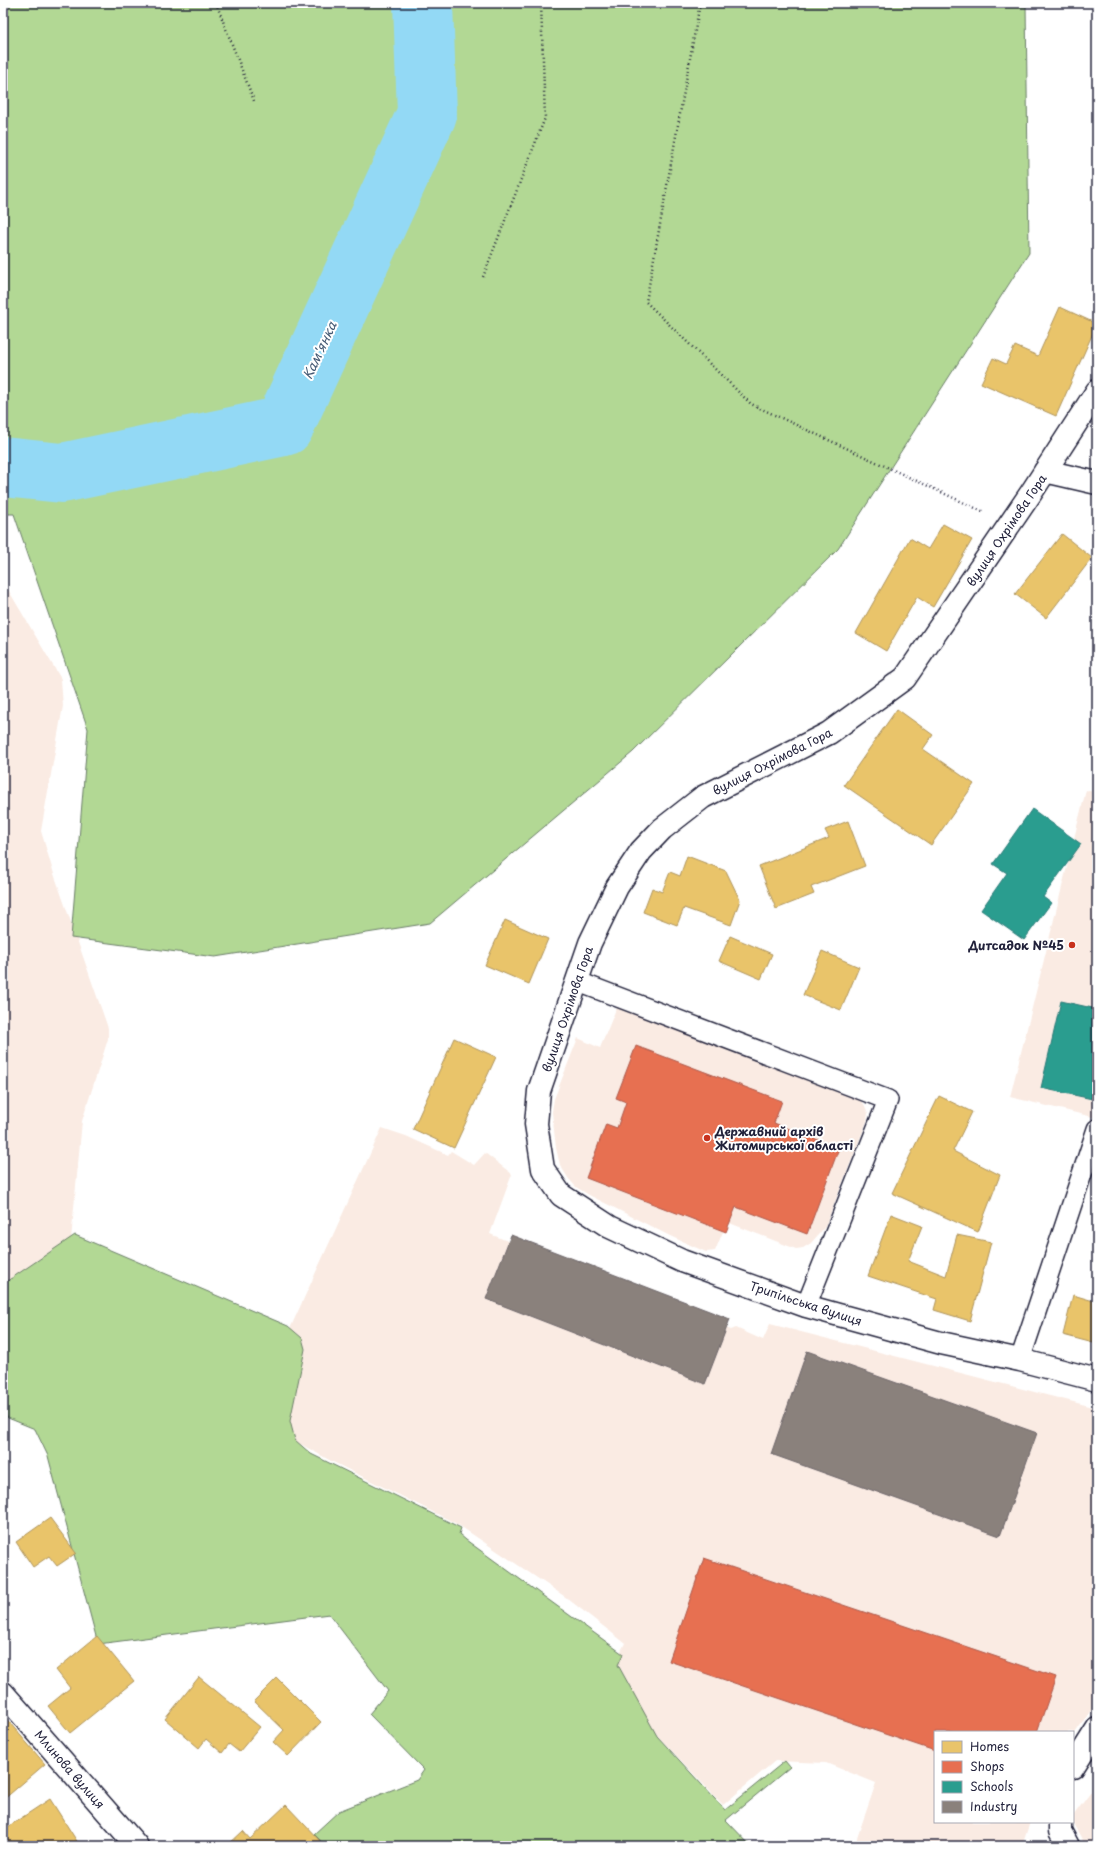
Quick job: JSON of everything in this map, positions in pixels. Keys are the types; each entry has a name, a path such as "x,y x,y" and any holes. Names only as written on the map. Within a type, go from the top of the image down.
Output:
{"street":[{"name":"вулиця Охрімова Гора","path":"543,1170 536,1124 538,1091 590,943 617,887 641,851 662,829 703,797 829,733 905,678 1045,471 1097,391"},
{"path":"1045,471 1097,483"},
{"name":"Трипільська вулиця","path":"543,1170 561,1195 610,1227 682,1261 806,1306 941,1343 1020,1360 1097,1380"},
{"name":"Млинова вулиця","path":"3,1693 137,1846"},
{"path":"1074,1765 1097,1729"},
{"path":"1060,1823 1060,1831 1068,1846"}],"lane":[{"path":"576,981 888,1100 806,1306"},
{"path":"1020,1360 1097,1129"}],"path":[{"path":"216,3 254,100"},
{"path":"483,276 545,118 541,3"},
{"path":"700,3 646,302 751,404 1009,524"}],"shaded area":[{"path":"3,581 61,679 63,706 41,831 52,868 108,1028 108,1039 82,1121 71,1240 3,1285"},
{"name":"Дитсадок №45","path":"1086,790 1097,793 1097,1118 1010,1097"},
{"path":"624,1006 858,1099 864,1104 868,1113 867,1121 825,1227 811,1243 803,1248 796,1249 727,1222 715,1251 706,1252 670,1236 589,1195 576,1187 568,1178 560,1165 556,1148 552,1112 554,1099 578,1038 600,1048 616,1009"},
{"path":"382,1128 406,1136 448,1155 451,1151 474,1165 485,1153 512,1174 490,1234 731,1330 736,1328 763,1340 770,1324 1097,1408 1097,1702 1074,1735 1074,1731 934,1731 934,1823 1030,1823 1022,1846 880,1846 856,1841 876,1783 826,1763 775,1761 723,1805 653,1731 616,1661 625,1643 564,1596 457,1524 331,1461 250,1416"},
{"path":"1097,1784 1097,1846 1086,1846 1073,1823 1074,1823 1074,1815"}],"green space":[{"path":"3,3 1026,3 1029,253 838,549 633,752 430,923 215,957 71,938 88,729 14,514 3,514"},
{"path":"75,1235 288,1326 302,1338 305,1349 290,1421 295,1440 311,1454 461,1528 459,1534 466,1540 623,1654 618,1665 657,1736 725,1810 785,1761 790,1767 726,1820 751,1846 326,1846 314,1834 339,1811 417,1780 424,1770 369,1714 388,1691 329,1614 98,1644 48,1456 35,1429 8,1418 3,1412 3,1284"}],"building: Homes":[{"path":"1060,307 1097,324 1056,416 981,383 993,358 1006,364 1015,346 1038,356"},
{"path":"943,524 972,540 933,607 917,597 886,651 856,633 910,538 928,549"},
{"path":"1062,534 1092,558 1046,618 1015,594"},
{"path":"897,709 933,735 923,749 974,784 931,845 844,785"},
{"path":"848,821 865,866 811,887 814,894 776,909 759,866 829,838 825,830"},
{"path":"687,856 726,871 740,900 731,925 684,908 677,925 643,912 652,888 662,892 670,872 680,876"},
{"path":"505,920 548,939 529,984 485,965"},
{"path":"730,936 772,954 761,979 719,961"},
{"path":"822,951 859,967 841,1010 803,995"},
{"path":"454,1038 496,1057 454,1148 413,1129"},
{"path":"939,1096 972,1112 953,1151 1000,1175 978,1232 892,1193"},
{"path":"891,1214 922,1226 908,1261 946,1276 957,1235 991,1242 970,1321 934,1310 937,1299 868,1276"},
{"path":"1073,1295 1097,1302 1097,1344 1063,1335"},
{"path":"50,1518 76,1553 57,1566 49,1556 33,1567 16,1542"},
{"path":"97,1636 134,1681 70,1733 48,1706 70,1688 56,1670"},
{"path":"199,1677 260,1727 239,1752 229,1744 222,1753 206,1739 199,1748 165,1719"},
{"path":"277,1678 321,1722 288,1756 273,1742 284,1730 254,1701"},
{"path":"3,1715 45,1764 3,1800"},
{"path":"50,1799 80,1846 3,1846 3,1830"},
{"path":"286,1805 320,1841 315,1846 227,1846 243,1831 250,1839"}],"building: Shops":[{"name":"Державний архів Житомирської області","path":"636,1046 782,1101 774,1123 839,1148 807,1234 736,1207 726,1232 586,1178 606,1124 617,1128 626,1102 616,1098"},
{"path":"704,1558 1056,1677 1037,1731 934,1731 934,1751 669,1661"}],"building: Schools":[{"path":"1032,809 1081,844 1043,897 1051,903 1024,940 981,910 1007,873 993,864"},
{"path":"1061,1001 1097,1009 1097,1100 1041,1088"}],"building: Industry":[{"path":"511,1235 730,1319 705,1384 486,1299"},
{"path":"807,1351 1037,1433 1000,1536 771,1454"}],"waterway":[{"name":"Кам'янка","path":"3,467 62,473 284,426 427,114 423,3"}],"place":[{"name":"Дитсадок №45","path":"1072,945"},
{"name":"Державний архів Житомирської області","path":"707,1138"}]}
